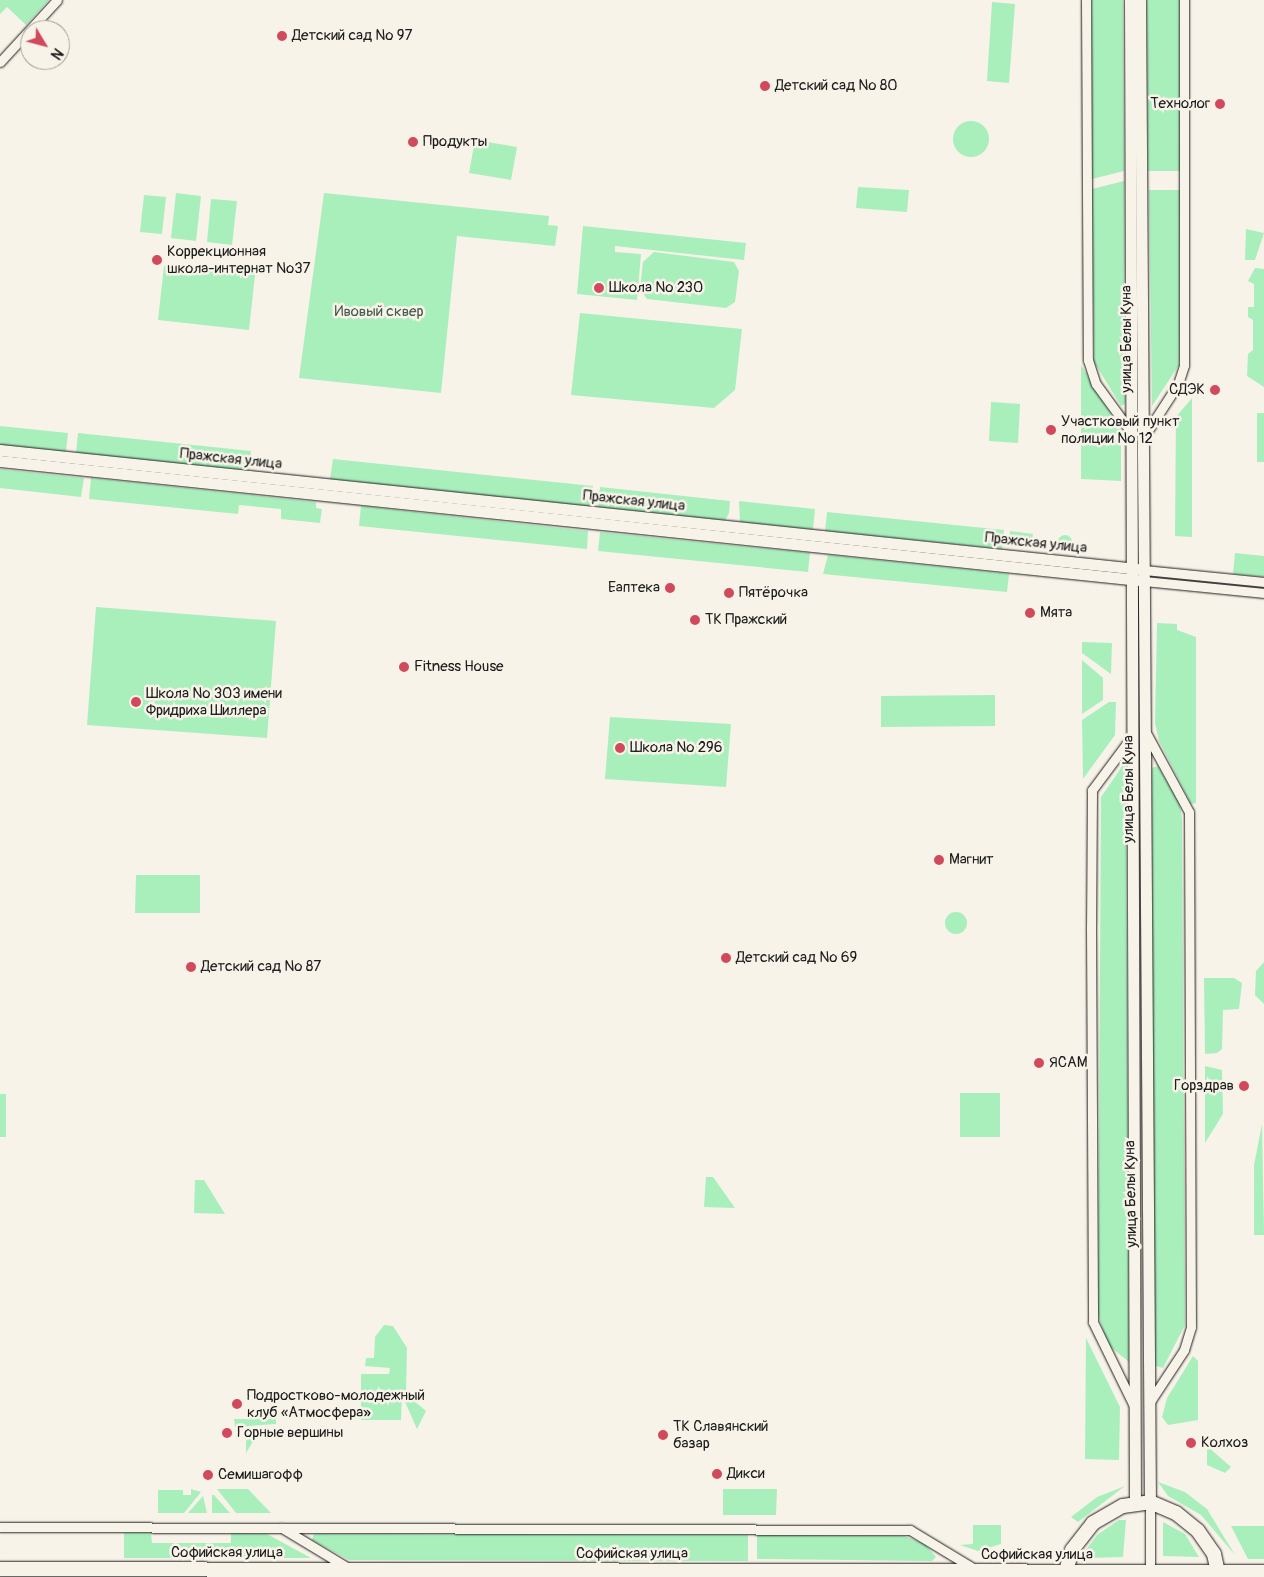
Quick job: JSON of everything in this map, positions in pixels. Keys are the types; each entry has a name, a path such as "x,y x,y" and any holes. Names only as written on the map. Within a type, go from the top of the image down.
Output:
{"main road":[{"path":"1064,1575 1072,1550 1089,1527 1113,1510 1135,1502 1150,1502 1176,1513 1198,1531 1219,1575"},
{"name":"Софийская улица","path":"0,1569 350,1569 451,1573 978,1571 1064,1575 1219,1575 1264,1572"}],"street":[{"path":"0,62 57,0"},
{"path":"1086,0 1088,360 1096,384 1131,432"},
{"name":"улица Белы Куна","path":"1130,0 1135,1502"},
{"name":"улица Белы Куна","path":"1140,0 1150,1574"},
{"path":"1143,438 1178,384 1184,365 1184,0"},
{"name":"Пражская улица","path":"0,450 1131,574"},
{"name":"Пражская улица","path":"0,461 1131,574 1264,582"},
{"name":"Пражская улица","path":"1144,575 1264,593"},
{"path":"1144,730 1180,788 1189,812 1191,1327 1184,1350 1148,1405"},
{"path":"1133,734 1092,790 1092,1187 1093,1322 1135,1408"},
{"path":"0,1527 910,1530 978,1571"},
{"path":"281,1528 350,1569"}],"green space":[{"path":"0,0 49,0 31,20 21,20 7,7 0,14"},
{"path":"1092,0 1123,0 1124,171 1092,179"},
{"path":"1147,0 1179,0 1180,171 1148,171"},
{"path":"992,2 1015,4 1009,83 987,81"},
{"path":"971,121 978,122 984,126 988,132 988,146 984,152 978,156 971,157 964,156 958,152 954,146 953,139 954,132 958,126 964,122"},
{"path":"475,140 517,147 511,180 469,173"},
{"path":"1124,181 1125,404 1121,406 1094,362 1092,189"},
{"path":"858,187 909,190 907,212 856,208"},
{"path":"1149,190 1180,190 1179,365 1152,406"},
{"path":"176,193 201,196 196,241 171,238"},
{"name":"Ивовый сквер","path":"324,193 549,216 548,225 558,226 555,246 457,236 441,393 299,378"},
{"path":"144,195 166,197 162,234 140,232"},
{"path":"211,199 237,201 232,245 207,242"},
{"path":"583,226 746,243 744,260 615,246 615,252 641,254 637,300 577,294"},
{"path":"1246,229 1264,233 1255,260 1245,260"},
{"path":"654,252 734,262 739,271 735,302 726,308 647,299 640,289 643,262"},
{"path":"164,266 255,275 249,330 158,320"},
{"path":"1255,268 1264,269 1264,387 1247,376 1248,354 1253,350 1253,320 1248,317 1248,307 1254,307 1254,284 1248,281"},
{"path":"580,313 742,329 735,390 714,408 571,395"},
{"path":"1081,365 1121,431 1121,481 1081,479"},
{"path":"1192,398 1192,537 1175,536 1176,417"},
{"path":"991,402 1020,404 1018,443 989,441"},
{"path":"1257,413 1264,413 1264,462 1257,462"},
{"path":"0,426 68,433 66,452 0,445"},
{"path":"78,433 251,451 249,471 76,453"},
{"path":"333,459 593,486 590,507 330,479"},
{"path":"0,469 84,478 81,497 0,488"},
{"path":"91,478 316,502 316,508 322,509 320,523 281,519 281,509 239,505 238,514 89,499"},
{"path":"600,487 730,501 729,513 725,521 598,507"},
{"path":"739,501 815,509 813,530 740,522"},
{"path":"361,506 588,531 587,549 359,526"},
{"path":"827,512 1004,530 1002,549 825,531"},
{"path":"1010,531 1033,534 1032,543 1009,541"},
{"path":"600,532 810,553 808,572 598,551"},
{"path":"1062,535 1068,535 1072,542 1068,549 1062,549 1058,545 1058,539"},
{"path":"1235,553 1264,556 1264,577 1233,574"},
{"path":"828,555 1009,574 1007,592 823,574"},
{"name":"Школа № 303 имени Фридриха Шиллера","path":"96,607 276,621 267,738 87,725"},
{"path":"1157,623 1177,624 1177,630 1196,637 1196,803 1191,804 1159,741 1155,723"},
{"path":"1082,642 1112,643 1111,674 1082,653"},
{"path":"1082,660 1103,678 1103,700 1082,714"},
{"path":"995,695 995,726 881,727 881,696"},
{"path":"1109,702 1116,702 1115,735 1083,779 1082,720"},
{"path":"610,717 731,724 726,787 605,779"},
{"path":"1123,765 1126,768 1129,1362 1108,1345 1098,1315 1101,797"},
{"path":"1158,766 1180,805 1182,820 1185,1325 1163,1368 1153,1365 1152,768"},
{"path":"136,875 200,875 200,913 135,913"},
{"path":"956,912 964,915 967,923 964,931 956,934 948,931 945,923 948,915"},
{"path":"1264,962 1264,1004 1255,995 1256,971"},
{"path":"1204,978 1234,978 1242,983 1239,1009 1223,1010 1222,1049 1217,1053 1205,1054"},
{"path":"1205,1066 1222,1070 1223,1114 1205,1143"},
{"path":"960,1093 1000,1093 1000,1137 960,1137"},
{"path":"0,1094 6,1094 6,1137 0,1137"},
{"path":"1262,1124 1264,1235 1254,1235 1254,1165"},
{"path":"706,1177 713,1177 735,1208 704,1207"},
{"path":"195,1180 204,1180 225,1214 194,1213"},
{"path":"384,1325 393,1326 407,1348 406,1394 426,1411 417,1429 402,1395 401,1420 361,1420 361,1374 389,1374 390,1368 365,1366 366,1358 374,1358 375,1337"},
{"path":"1086,1338 1120,1407 1119,1460 1085,1459"},
{"path":"1193,1356 1198,1361 1198,1420 1168,1425 1162,1417 1167,1398"},
{"path":"234,1419 276,1419 276,1424 235,1427"},
{"path":"246,1430 260,1430 246,1453"},
{"path":"1207,1446 1231,1467 1225,1473 1207,1465"},
{"path":"1158,1482 1185,1492 1207,1509 1235,1555 1201,1515 1168,1496"},
{"path":"1125,1486 1078,1522 1071,1517 1097,1497"},
{"path":"191,1489 201,1492 184,1513 158,1513 158,1490 183,1490 183,1495 191,1495"},
{"path":"217,1489 248,1489 271,1513 236,1513"},
{"path":"723,1489 777,1489 776,1515 723,1515"},
{"path":"212,1495 214,1495 230,1513 212,1513"},
{"path":"203,1496 207,1513 188,1513"},
{"path":"1119,1520 1126,1520 1123,1557 1087,1558 1086,1550 1097,1535"},
{"path":"1163,1522 1185,1534 1199,1557 1163,1556"},
{"path":"973,1525 1001,1525 1001,1544 978,1551 960,1545 973,1544"},
{"path":"1231,1526 1264,1526 1264,1559 1248,1559"},
{"path":"124,1533 151,1533 152,1543 231,1543 231,1533 267,1534 311,1558 124,1558"},
{"path":"314,1534 748,1535 748,1561 349,1560 312,1540"},
{"path":"757,1535 904,1536 925,1544 936,1557 932,1561 757,1559"}],"place":[{"name":"Детский сад № 97","path":"282,36"},
{"name":"Детский сад № 80","path":"765,86"},
{"name":"Технолог","path":"1220,104"},
{"name":"Продукты","path":"413,142"},
{"name":"Коррекционная школа-интернат №37","path":"157,260"},
{"name":"Школа № 230","path":"599,288"},
{"name":"СДЭК","path":"1215,390"},
{"name":"Участковый пункт полиции № 12","path":"1051,430"},
{"name":"Еаптека","path":"670,588"},
{"name":"Пятёрочка","path":"729,593"},
{"name":"Мята","path":"1030,613"},
{"name":"ТК Пражский","path":"695,620"},
{"name":"Fitness House","path":"404,667"},
{"name":"Школа № 303 имени Фридриха Шиллера","path":"136,702"},
{"name":"Школа № 296","path":"620,748"},
{"name":"Магнит","path":"939,860"},
{"name":"Детский сад № 69","path":"726,958"},
{"name":"Детский сад № 87","path":"191,967"},
{"name":"ЯСАМ","path":"1039,1063"},
{"name":"Горздрав","path":"1244,1086"},
{"name":"Подростково-молодежный клуб «Атмосфера»","path":"237,1404"},
{"name":"Горные вершины","path":"227,1433"},
{"name":"ТК Славянский базар","path":"663,1435"},
{"name":"Колхоз","path":"1191,1443"},
{"name":"Дикси","path":"717,1474"},
{"name":"Семишагофф","path":"208,1475"}]}
